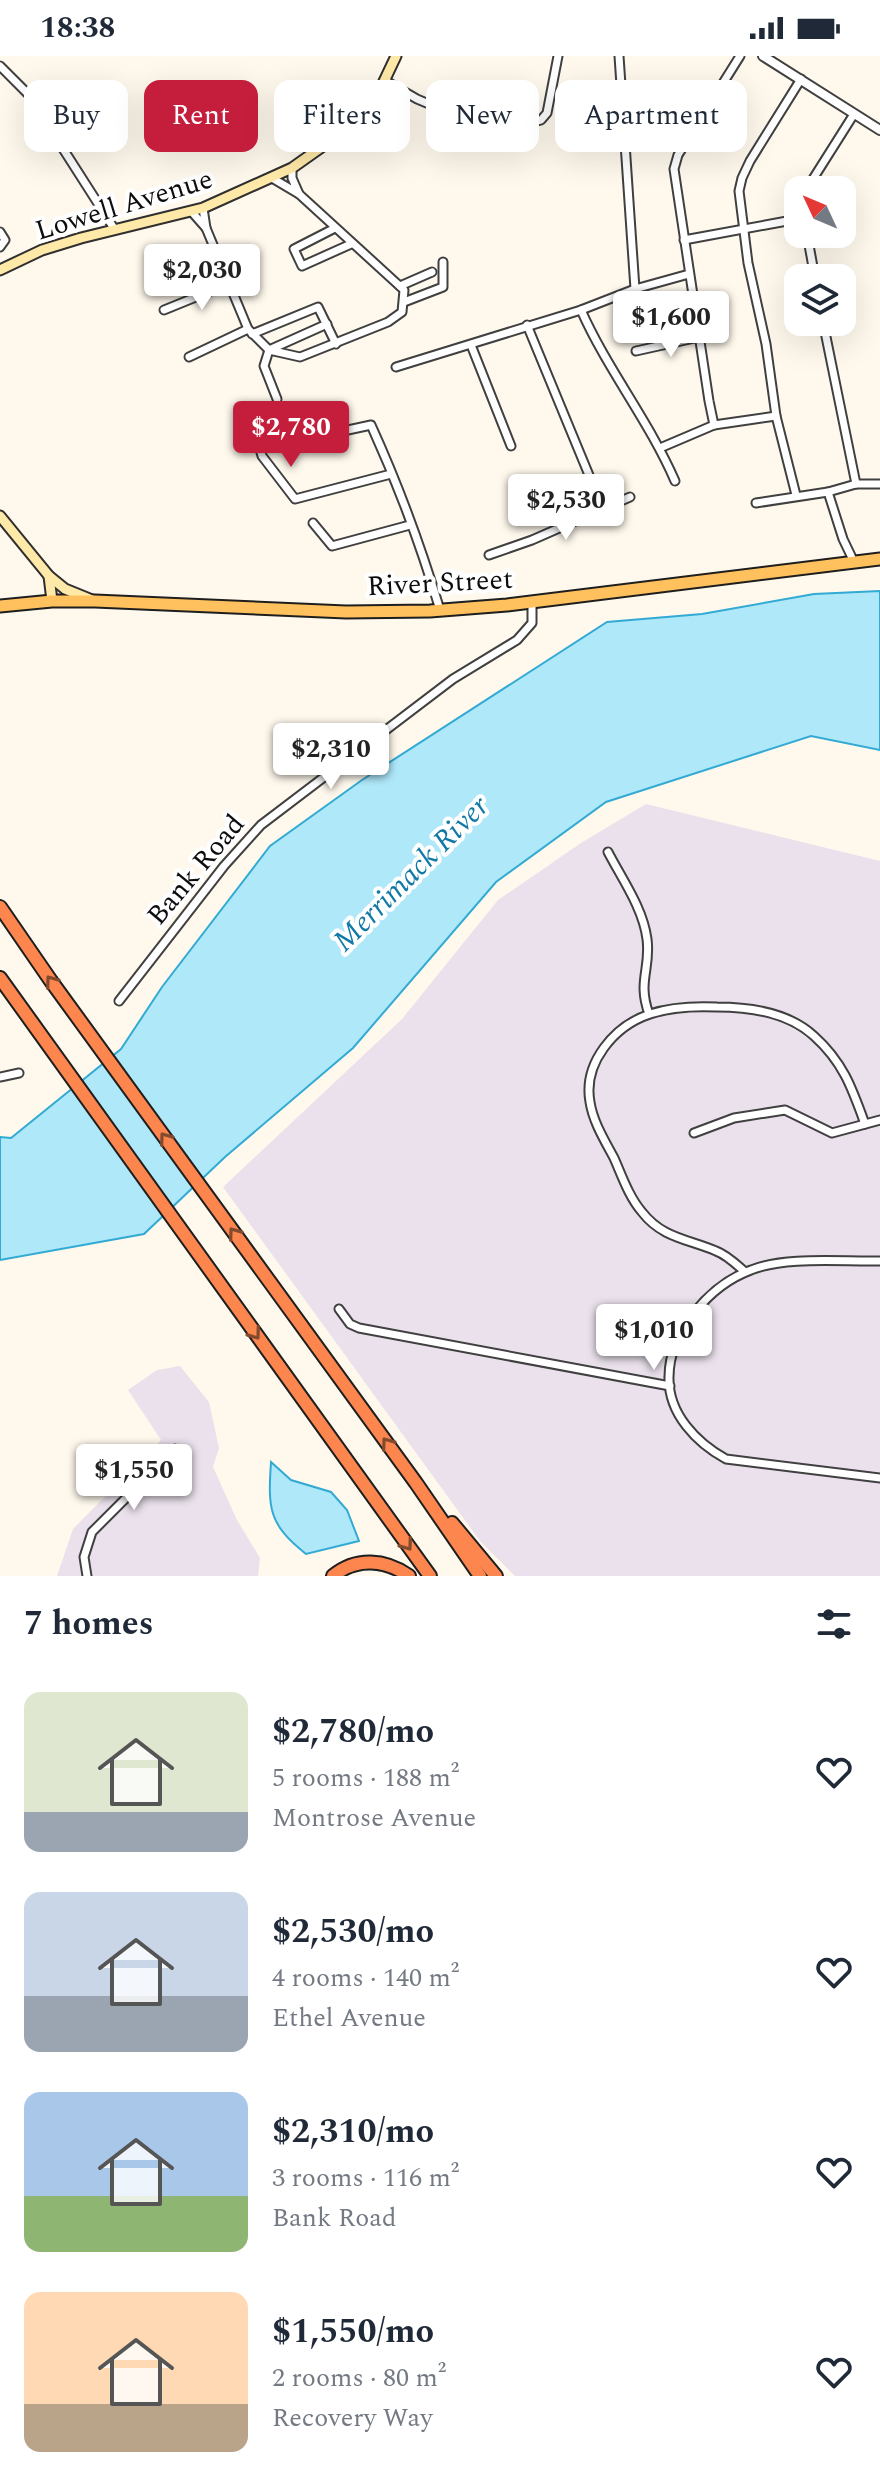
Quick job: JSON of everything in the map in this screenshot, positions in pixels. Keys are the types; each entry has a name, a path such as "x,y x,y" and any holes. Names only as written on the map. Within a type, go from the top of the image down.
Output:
{"highway":[{"path":"0,897 12,925"},
{"path":"0,907 480,1576"},
{"path":"0,978 430,1576"},
{"path":"416,1483 496,1576"},
{"path":"333,1576 356,1564 372,1562 390,1566 409,1576"}],"main road":[{"name":"Lowell Avenue","path":"386,80 396,56"},
{"name":"Lowell Avenue","path":"0,270 42,250 203,208 292,168 315,152"},
{"path":"0,516 49,576 65,589 95,601"},
{"name":"River Street","path":"0,606 95,601 346,612 440,610 532,602 880,559"},
{"path":"49,576 52,601"}],"street":[{"path":"410,95 436,107 529,123 541,120 547,113 558,56"},
{"path":"619,56 635,289"},
{"path":"714,425 674,175 675,163 740,56"},
{"path":"763,56 880,130"},
{"path":"0,66 28,94 115,230"},
{"path":"796,495 776,416 766,344 742,229 739,191 742,178 801,79"},
{"path":"815,176 854,114"},
{"path":"292,168 292,178 299,194"},
{"path":"203,208 206,228 228,284 250,331 269,350 300,357 388,322 402,312 404,290 389,274 351,244 299,194 272,178"},
{"path":"191,211 206,228"},
{"path":"684,240 784,222"},
{"path":"335,228 294,249 302,266 351,244"},
{"path":"0,232 5,240 0,247"},
{"path":"404,302 443,287 443,262"},
{"path":"400,286 432,272"},
{"path":"396,367 689,274"},
{"path":"164,310 228,284"},
{"path":"189,357 318,307 336,344"},
{"path":"581,310 590,331 660,448 675,481"},
{"path":"277,399 264,366 269,350 327,324"},
{"path":"527,325 603,509"},
{"path":"826,336 856,484"},
{"path":"636,351 699,337"},
{"path":"471,345 511,446"},
{"path":"660,448 714,425 776,416"},
{"path":"391,474 295,499 260,449 371,425 391,474 440,610"},
{"path":"756,503 828,492 856,484 880,484"},
{"path":"828,492 854,562"},
{"path":"489,555 532,540 630,497"},
{"path":"313,523 332,546 410,525"},
{"name":"Bank Road","path":"119,1001 224,866 261,825 453,679 517,640 532,623 532,602"},
{"path":"608,852 644,921 648,951 643,997 649,1014"},
{"path":"745,1272 714,1250 672,1237 640,1211 590,1103 593,1065 606,1044 620,1031 649,1014 675,1009 742,1007 792,1021 812,1033 847,1074 865,1124"},
{"path":"0,1077 19,1073"},
{"path":"694,1133 734,1118 785,1110 832,1133 880,1120"},
{"path":"880,1261 768,1265 745,1272 722,1285 696,1310 674,1353 669,1377 685,1425 705,1447 726,1459 880,1478"},
{"path":"339,1309 350,1324 372,1331 670,1386"},
{"path":"87,1576 84,1557 92,1532 175,1449"}],"shaded area":[{"path":"646,804 880,861 880,1576 515,1576 480,1541 223,1187 402,1019 498,900 581,843"},
{"path":"180,1366 209,1402 219,1448 213,1467 237,1520 260,1558 258,1576 57,1576 73,1529 161,1440 128,1390 157,1370"}],"water":[{"name":"Merrimack River","path":"880,591 880,750 811,736 606,802 496,882 353,1048 225,1157 144,1234 0,1260 0,1137 11,1138 121,1049 162,987 270,846 362,780 607,622 702,614 814,594"},
{"path":"271,1462 291,1480 331,1492 347,1510 359,1541 306,1554 293,1543 273,1514"}],"pier":[{"path":"80,1077 175,1210 165,1220 68,1086"}]}
